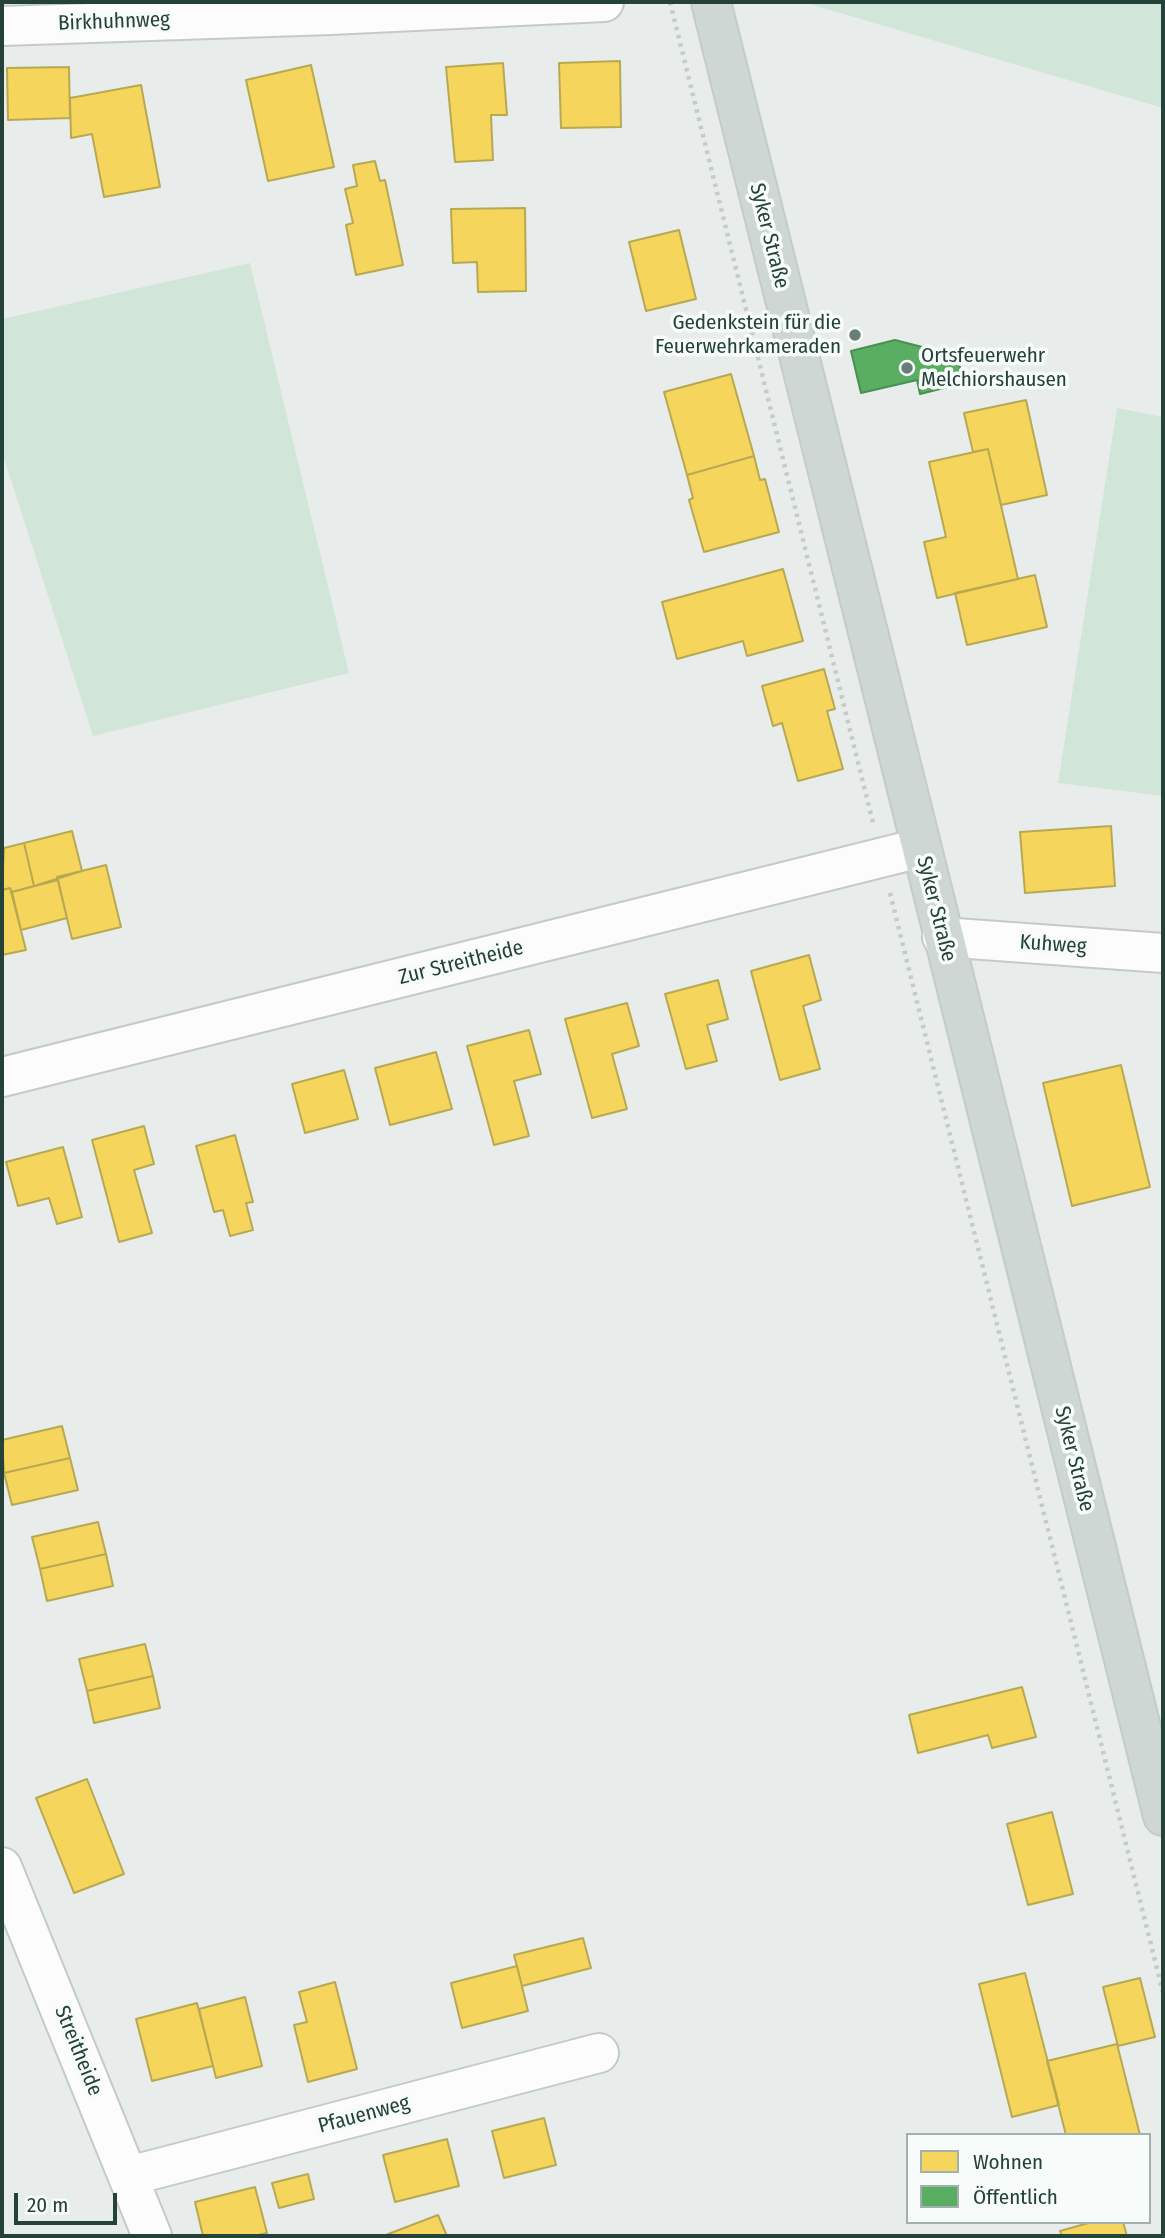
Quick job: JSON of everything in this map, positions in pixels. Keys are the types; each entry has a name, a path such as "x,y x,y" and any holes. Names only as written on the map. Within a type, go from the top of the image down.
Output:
{"main road":[{"name":"Syker Straße","path":"711,2 1163,1816"}],"street":[{"name":"Birkhuhnweg","path":"2,26 330,9 604,2"},
{"name":"Zur Streitheide","path":"2,1077 920,848"},
{"name":"Kuhweg","path":"942,937 1163,953"},
{"name":"Streitheide","path":"2,1867 152,2236"},
{"name":"Pfauenweg","path":"129,2176 599,2053"}],"path":[{"path":"670,2 1163,1993"}],"green space":[{"path":"803,2 1163,2 1163,108"},
{"path":"250,263 349,673 93,736 2,452 2,319"},
{"path":"1117,408 1163,417 1163,796 1058,783"}],"building: Wohnen":[{"path":"620,61 621,127 561,128 559,63"},
{"path":"503,63 507,115 491,115 493,160 455,162 446,67"},
{"path":"311,65 334,167 268,181 246,80"},
{"path":"69,67 70,118 8,120 7,68"},
{"path":"141,85 160,187 104,197 92,134 71,138 70,98"},
{"path":"375,161 380,181 385,180 403,265 356,275 346,225 353,223 345,189 357,186 353,165"},
{"path":"525,208 526,291 478,292 477,262 453,263 451,209"},
{"path":"679,230 696,299 646,311 629,242"},
{"path":"731,374 754,456 687,475 664,392"},
{"path":"1026,400 1047,495 1001,505 988,449 973,452 964,413"},
{"path":"988,449 1018,579 937,598 924,542 946,537 929,462"},
{"path":"754,456 760,480 765,479 779,532 704,552 689,500 693,498 687,475"},
{"path":"783,569 803,641 747,656 743,641 677,659 662,602"},
{"path":"1035,575 1047,627 967,645 955,593"},
{"path":"824,669 835,709 827,711 843,769 798,781 782,723 773,726 762,686"},
{"path":"1111,826 1115,886 1025,893 1020,832"},
{"path":"72,831 82,871 34,886 24,843"},
{"path":"24,843 34,886 12,892 10,888 2,890 4,848"},
{"path":"106,865 121,927 72,939 57,877"},
{"path":"58,880 67,918 21,930 12,892"},
{"path":"10,888 26,950 2,955 2,890"},
{"path":"809,955 821,1000 803,1006 820,1069 780,1080 751,971"},
{"path":"718,980 728,1019 707,1025 717,1061 686,1069 665,994"},
{"path":"627,1003 639,1046 612,1054 627,1109 592,1118 565,1019"},
{"path":"529,1030 541,1074 514,1081 529,1136 494,1145 467,1046"},
{"path":"436,1052 452,1109 390,1125 375,1068"},
{"path":"1121,1065 1150,1187 1072,1206 1043,1083"},
{"path":"344,1070 358,1119 305,1133 292,1084"},
{"path":"144,1126 154,1164 134,1170 152,1233 119,1242 92,1140"},
{"path":"235,1135 253,1202 246,1203 253,1230 230,1236 223,1210 214,1212 196,1146"},
{"path":"63,1147 82,1217 57,1224 49,1198 18,1206 6,1162"},
{"path":"62,1426 70,1458 4,1473 2,1440"},
{"path":"70,1458 78,1490 12,1505 4,1473"},
{"path":"98,1522 106,1554 40,1569 32,1537"},
{"path":"106,1554 113,1586 47,1601 40,1569"},
{"path":"145,1644 153,1676 87,1691 79,1659"},
{"path":"153,1676 160,1708 94,1723 87,1691"},
{"path":"1022,1687 1036,1737 992,1748 988,1735 918,1753 909,1715"},
{"path":"87,1779 124,1874 74,1893 36,1798"},
{"path":"1052,1812 1073,1894 1028,1905 1007,1824"},
{"path":"583,1938 591,1968 522,1986 514,1955"},
{"path":"517,1966 528,2011 462,2028 451,1983"},
{"path":"1025,1973 1059,2105 1012,2117 979,1984"},
{"path":"1140,1978 1155,2037 1118,2046 1103,1987"},
{"path":"335,1982 357,2069 308,2082 294,2025 307,2022 299,1992"},
{"path":"245,1997 262,2066 216,2078 199,2009"},
{"path":"197,2003 213,2066 152,2081 136,2019"},
{"path":"1117,2044 1139,2133 1065,2133 1047,2061"},
{"path":"544,2118 556,2165 504,2178 492,2131"},
{"path":"447,2139 459,2186 395,2202 383,2155"},
{"path":"308,2174 314,2199 279,2208 272,2183"},
{"path":"255,2187 267,2233 254,2236 203,2236 195,2202"},
{"path":"438,2215 447,2236 383,2236"},
{"path":"1085,2224 1124,2224 1127,2236 1062,2236 1060,2231"}],"building: Öffentlich":[{"name":"Ortsfeuerwehr Melchiorshausen","path":"895,340 957,356 964,383 920,394 917,380 861,393 851,351"}],"place":[{"name":"Gedenkstein für die Feuerwehrkameraden","path":"855,335"},
{"name":"Ortsfeuerwehr Melchiorshausen","path":"907,368"}]}
